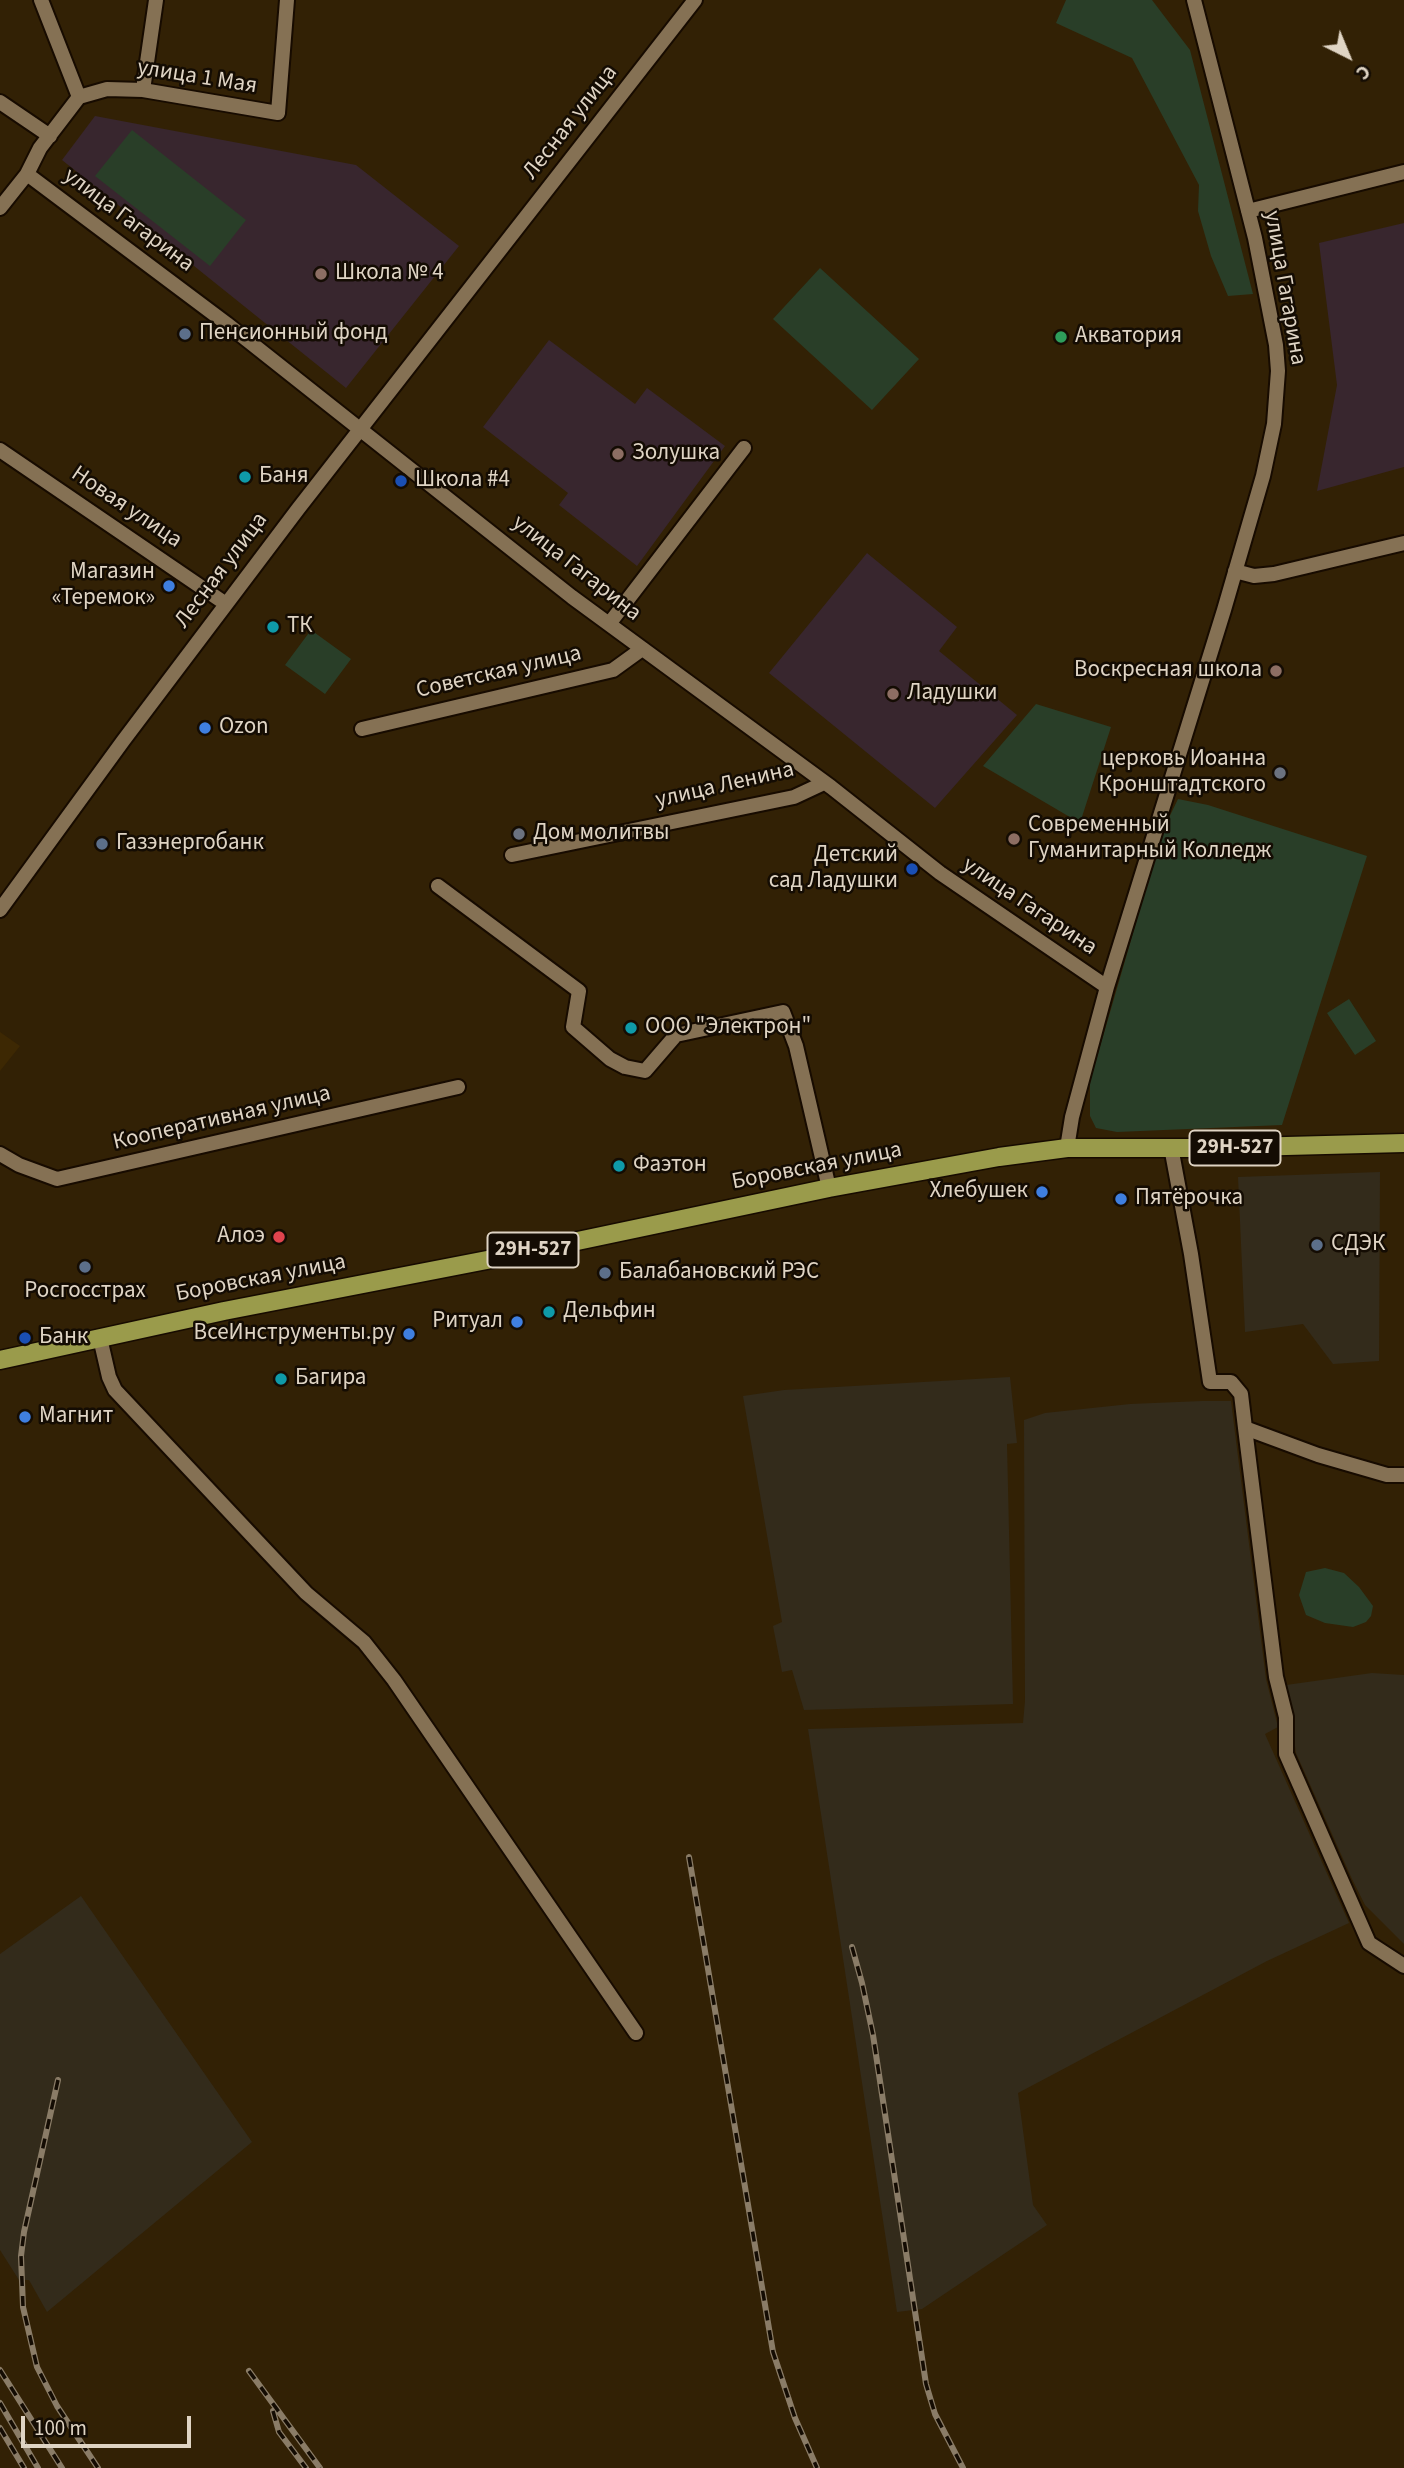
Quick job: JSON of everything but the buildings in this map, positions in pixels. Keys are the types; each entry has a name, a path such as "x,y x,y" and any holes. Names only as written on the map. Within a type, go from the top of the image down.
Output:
{"main road":[{"name":"Боровская улица","path":"0,1360 829,1188 999,1157 1066,1148 1404,1143"}],"street":[{"path":"0,208 27,174 40,148 79,97 41,0"},
{"path":"142,90 156,0"},
{"name":"улица 1 Мая","path":"79,97 107,89 142,90 278,113 287,0"},
{"name":"Лесная улица","path":"0,910 226,604 695,0"},
{"name":"улица Гагарина","path":"1066,1148 1107,987 1235,571 1269,452 1274,424 1278,371 1276,345 1248,211 1194,0"},
{"path":"0,102 50,136"},
{"path":"1248,211 1404,172"},
{"name":"улица Гагарина","path":"27,174 227,324 642,649 824,783 940,873 1107,987"},
{"path":"609,624 744,448"},
{"name":"Новая улица","path":"0,450 226,604"},
{"path":"1235,571 1254,576 1274,574 1404,543"},
{"name":"Советская улица","path":"362,729 613,670 642,649"},
{"name":"улица Ленина","path":"512,855 794,797 824,783"},
{"path":"438,886 579,990 573,1027 610,1059 625,1068 645,1071 676,1035 783,1012 796,1046 829,1188"},
{"name":"Кооперативная улица","path":"0,1154 19,1165 57,1179 458,1087"},
{"path":"1171,1147 1191,1254 1210,1382 1231,1382 1241,1394 1276,1677 1286,1717 1286,1754 1369,1943 1404,1966"},
{"path":"100,1338 109,1377 115,1390 306,1593 364,1642 394,1680 636,2033"},
{"path":"1245,1428 1275,1441 1387,1475 1404,1475"}],"shaded area":[{"name":"Школа № 4","path":"95,116 356,165 459,246 346,388 62,160"},
{"path":"1404,223 1404,467 1317,491 1337,385 1319,243"},
{"name":"Золушка","path":"549,340 635,404 647,388 725,446 637,566 559,505 568,493 483,427"},
{"name":"Ладушки","path":"867,553 957,627 939,651 1017,715 935,808 769,673"},
{"path":"0,1032 20,1046 0,1071"},
{"path":"1380,1172 1379,1361 1333,1364 1303,1324 1245,1332 1238,1177"},
{"path":"1010,1377 1017,1443 1007,1444 1013,1704 804,1710 792,1670 782,1672 773,1626 782,1622 743,1396 784,1390"},
{"path":"1231,1401 1266,1679 1278,1727 1265,1734 1349,1923 1267,1961 1018,2093 1033,2205 1047,2225 922,2309 897,2312 808,1729 1023,1723 1024,1420 1045,1413 1130,1404"},
{"path":"1372,1673 1404,1675 1404,1944 1365,1905 1352,1879 1296,1753 1286,1685"},
{"path":"81,1896 252,2142 47,2312 29,2280 19,2280 0,2250 0,1954"}],"green space":[{"path":"1066,0 1152,0 1190,50 1253,294 1228,296 1211,256 1198,211 1199,185 1132,58 1056,23"},
{"path":"132,130 246,220 210,266 95,176"},
{"path":"820,268 919,359 872,410 773,319"},
{"path":"311,630 351,659 325,694 285,665"},
{"path":"1036,704 1111,727 1080,823 983,766"},
{"path":"1178,799 1208,805 1367,856 1282,1125 1117,1132 1096,1128 1090,1116 1090,1081 1163,830"},
{"path":"1349,999 1376,1041 1355,1055 1327,1013"},
{"path":"1325,1568 1344,1573 1359,1587 1373,1606 1371,1616 1366,1622 1353,1627 1325,1623 1306,1615 1299,1595 1306,1572"}],"railway":[{"path":"689,1857 773,2352 795,2418 817,2468"},
{"path":"852,1947 873,2035 926,2384 935,2414 963,2468"},
{"path":"58,2080 24,2232 21,2256 23,2307 37,2367 57,2406 98,2468"},
{"path":"0,2370 62,2468"},
{"path":"249,2371 320,2468"},
{"path":"0,2403 38,2468"},
{"path":"273,2411 279,2432 306,2468"},
{"path":"0,2428 24,2468"}],"place":[{"name":"Школа № 4","path":"321,274"},
{"name":"Пенсионный фонд","path":"185,334"},
{"name":"Акватория","path":"1061,337"},
{"name":"Золушка","path":"618,454"},
{"name":"Баня","path":"245,477"},
{"name":"Школа #4","path":"401,481"},
{"name":"Магазин «Теремок»","path":"169,586"},
{"name":"ТК","path":"273,627"},
{"name":"Воскресная школа","path":"1276,671"},
{"name":"Ладушки","path":"893,694"},
{"name":"Ozon","path":"205,728"},
{"name":"церковь Иоанна Кронштадтского","path":"1280,773"},
{"name":"Дом молитвы","path":"519,834"},
{"name":"Современный Гуманитарный Колледж","path":"1014,839"},
{"name":"Газэнергобанк","path":"102,844"},
{"name":"Детский сад Ладушки","path":"912,869"},
{"name":"ООО \"Электрон\"","path":"631,1028"},
{"name":"Фаэтон","path":"619,1166"},
{"name":"Хлебушек","path":"1042,1192"},
{"name":"Пятёрочка","path":"1121,1199"},
{"name":"Алоэ","path":"279,1237"},
{"name":"СДЭК","path":"1317,1245"},
{"name":"Росгосстрах","path":"85,1267"},
{"name":"Балабановский РЭС","path":"605,1273"},
{"name":"Дельфин","path":"549,1312"},
{"name":"Ритуал","path":"517,1322"},
{"name":"ВсеИнструменты.ру","path":"409,1334"},
{"name":"Банк","path":"25,1338"},
{"name":"Багира","path":"281,1379"},
{"name":"Магнит","path":"25,1417"}]}
